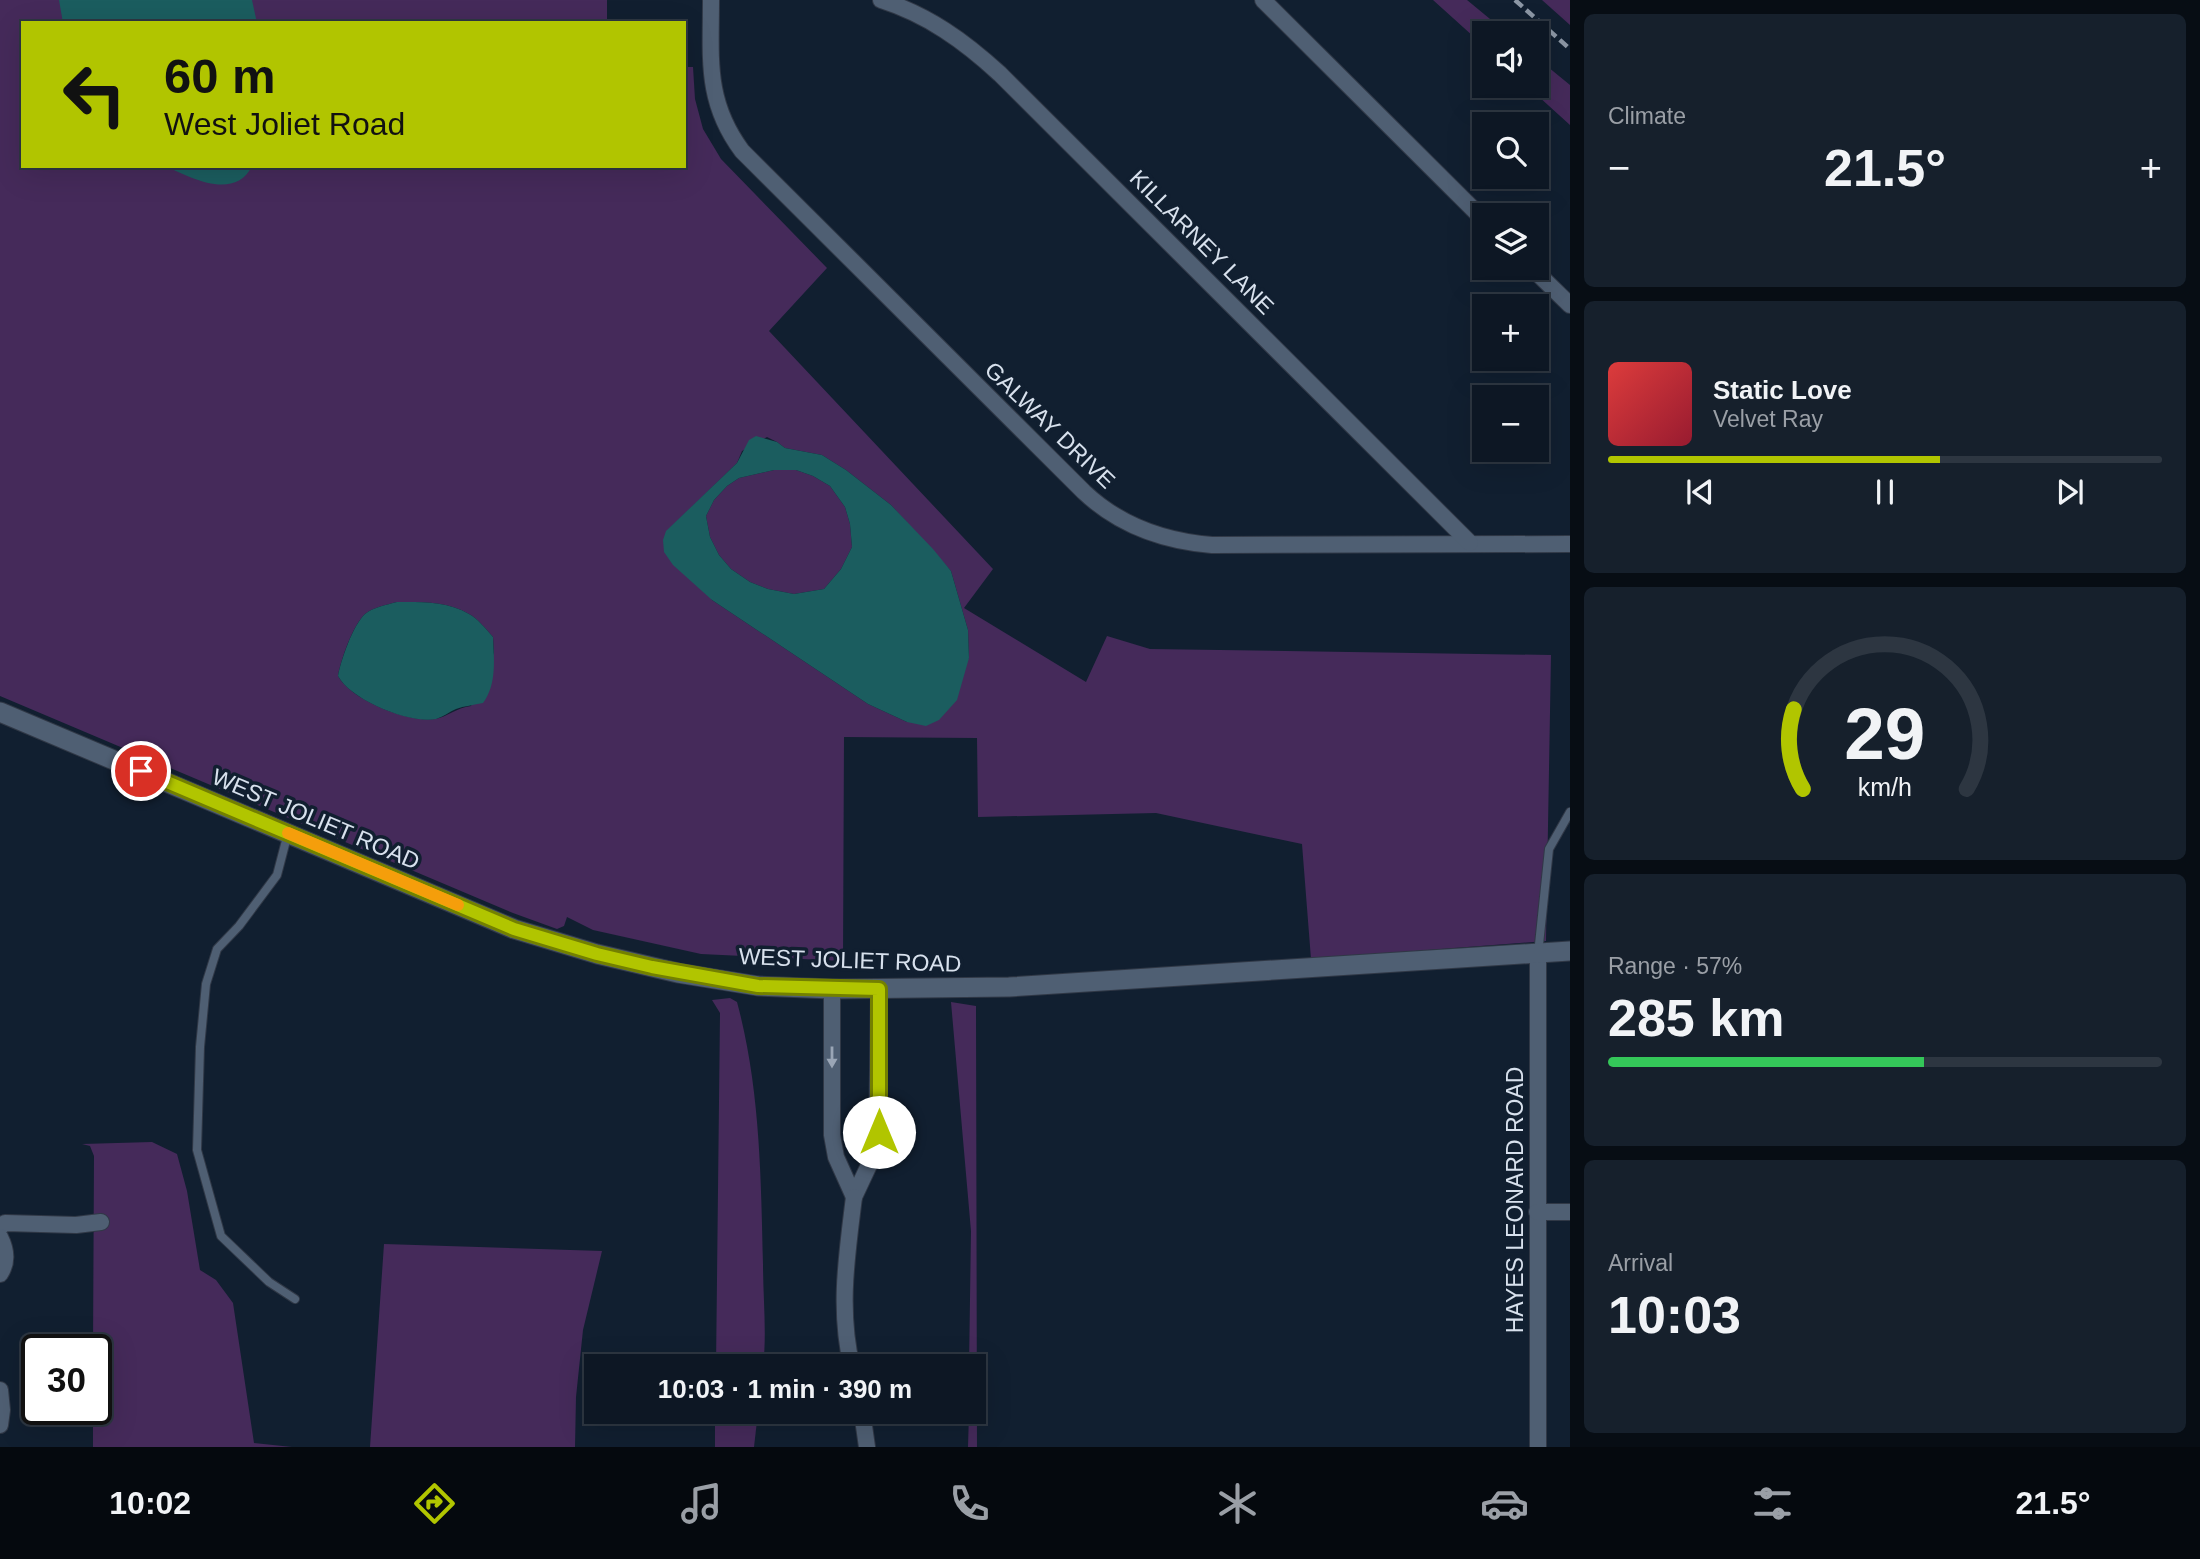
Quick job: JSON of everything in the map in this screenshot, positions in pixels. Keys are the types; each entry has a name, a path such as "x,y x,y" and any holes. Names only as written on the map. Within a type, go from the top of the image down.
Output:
{"main road":[{"name":"WEST JOLIET ROAD","path":"0,712 514,929 597,954 678,973 758,986 832,989 1009,988 1570,951"}],"street":[{"name":"GALWAY DRIVE","path":"711,0 713,90 727,128 743,151 1074,483 1108,512 1134,527 1162,537 1195,543 1570,544"},
{"name":"KILLARNEY LANE","path":"881,0 914,12 950,32 1000,74 1470,543"},
{"path":"1263,0 1472,208"},
{"path":"1544,280 1570,305"},
{"name":"HAYES LEONARD ROAD","path":"1538,954 1538,1447"},
{"path":"832,989 832,1135 836,1157 854,1197"},
{"path":"850,1354 844,1314 845,1270 854,1197 877,1148 879,989"},
{"path":"1537,1212 1570,1212"},
{"path":"0,1227 5,1223 76,1225 101,1222"},
{"path":"0,1237 6,1250 3,1271 0,1274"},
{"path":"0,1390 0,1425"},
{"path":"864,1424 867,1447"}],"lane":[{"path":"1538,954 1549,849 1570,812"},
{"path":"288,833 277,875 239,926 217,949 206,984 200,1047 197,1150 221,1236 270,1282 295,1299"}],"shaded area":[{"path":"0,0 607,0 607,21 21,21 21,168 686,168 686,67 693,67 695,99 703,129 721,159 827,268 769,331 993,569 964,608 1086,682 1107,636 1150,649 1551,655 1546,941 1311,959 1302,844 1156,813 978,817 977,738 844,737 843,961 701,954 593,930 567,917 564,926 557,929 513,913 0,696","holes":["767,437 785,448 822,455 846,470 891,505 951,571 968,630 969,658 907,722 868,704 712,600 667,531 737,463 742,451","397,602 434,603 469,614 493,637 494,653 471,706 435,719 410,717 381,708 345,685 338,676 342,661 356,626 365,614 380,606"]},
{"path":"59,0 252,0 257,21 63,21"},
{"path":"1433,0 1467,0 1492,21 1472,21 1472,35"},
{"path":"1542,0 1570,0 1570,25"},
{"path":"1549,68 1570,85 1570,125 1540,98 1549,98"},
{"path":"170,168 251,168 244,177 224,185 187,176"},
{"path":"756,436 777,442 785,448 822,455 846,470 891,505 951,571 968,630 969,658 957,700 939,720 926,726 907,722 868,704 712,600 673,565 664,552 663,540 666,531 737,463 749,440","holes":["774,470 796,470 830,486 845,507 852,547 841,569 824,589 794,594 750,582 731,569 719,555 710,537 706,516 714,500 739,478"]},
{"path":"774,470 796,470 813,476 830,486 845,507 852,547 841,569 824,589 794,594 750,582 731,569 719,555 710,537 706,516 714,500 727,486 739,478"},
{"path":"397,602 434,603 461,610 476,619 493,637 493,680 483,703 456,709 436,719 425,720 382,708 355,694 345,685 338,676 356,626 365,614 380,606"},
{"path":"730,998 737,1002 755,1099 761,1198 764,1354 716,1354 720,1013 712,1000"},
{"path":"951,1002 976,1006 977,1354 969,1354 971,1231"},
{"path":"152,1142 177,1154 187,1191 200,1270 216,1280 233,1303 254,1443 292,1447 93,1447 93,1425 112,1425 112,1334 93,1334 94,1156 90,1146 82,1144"},
{"path":"384,1244 602,1251 583,1330 576,1397 575,1447 370,1447"},
{"path":"715,1424 757,1424 754,1447 715,1447"},
{"path":"969,1424 977,1424 977,1447 968,1447"}],"railway":[{"path":"1515,0 1570,49"}],"slow traffic":[{"path":"288,833 458,905"}],"route":[{"path":"141,771 514,929 597,954 678,973 758,986 879,989 879,1132"}]}
